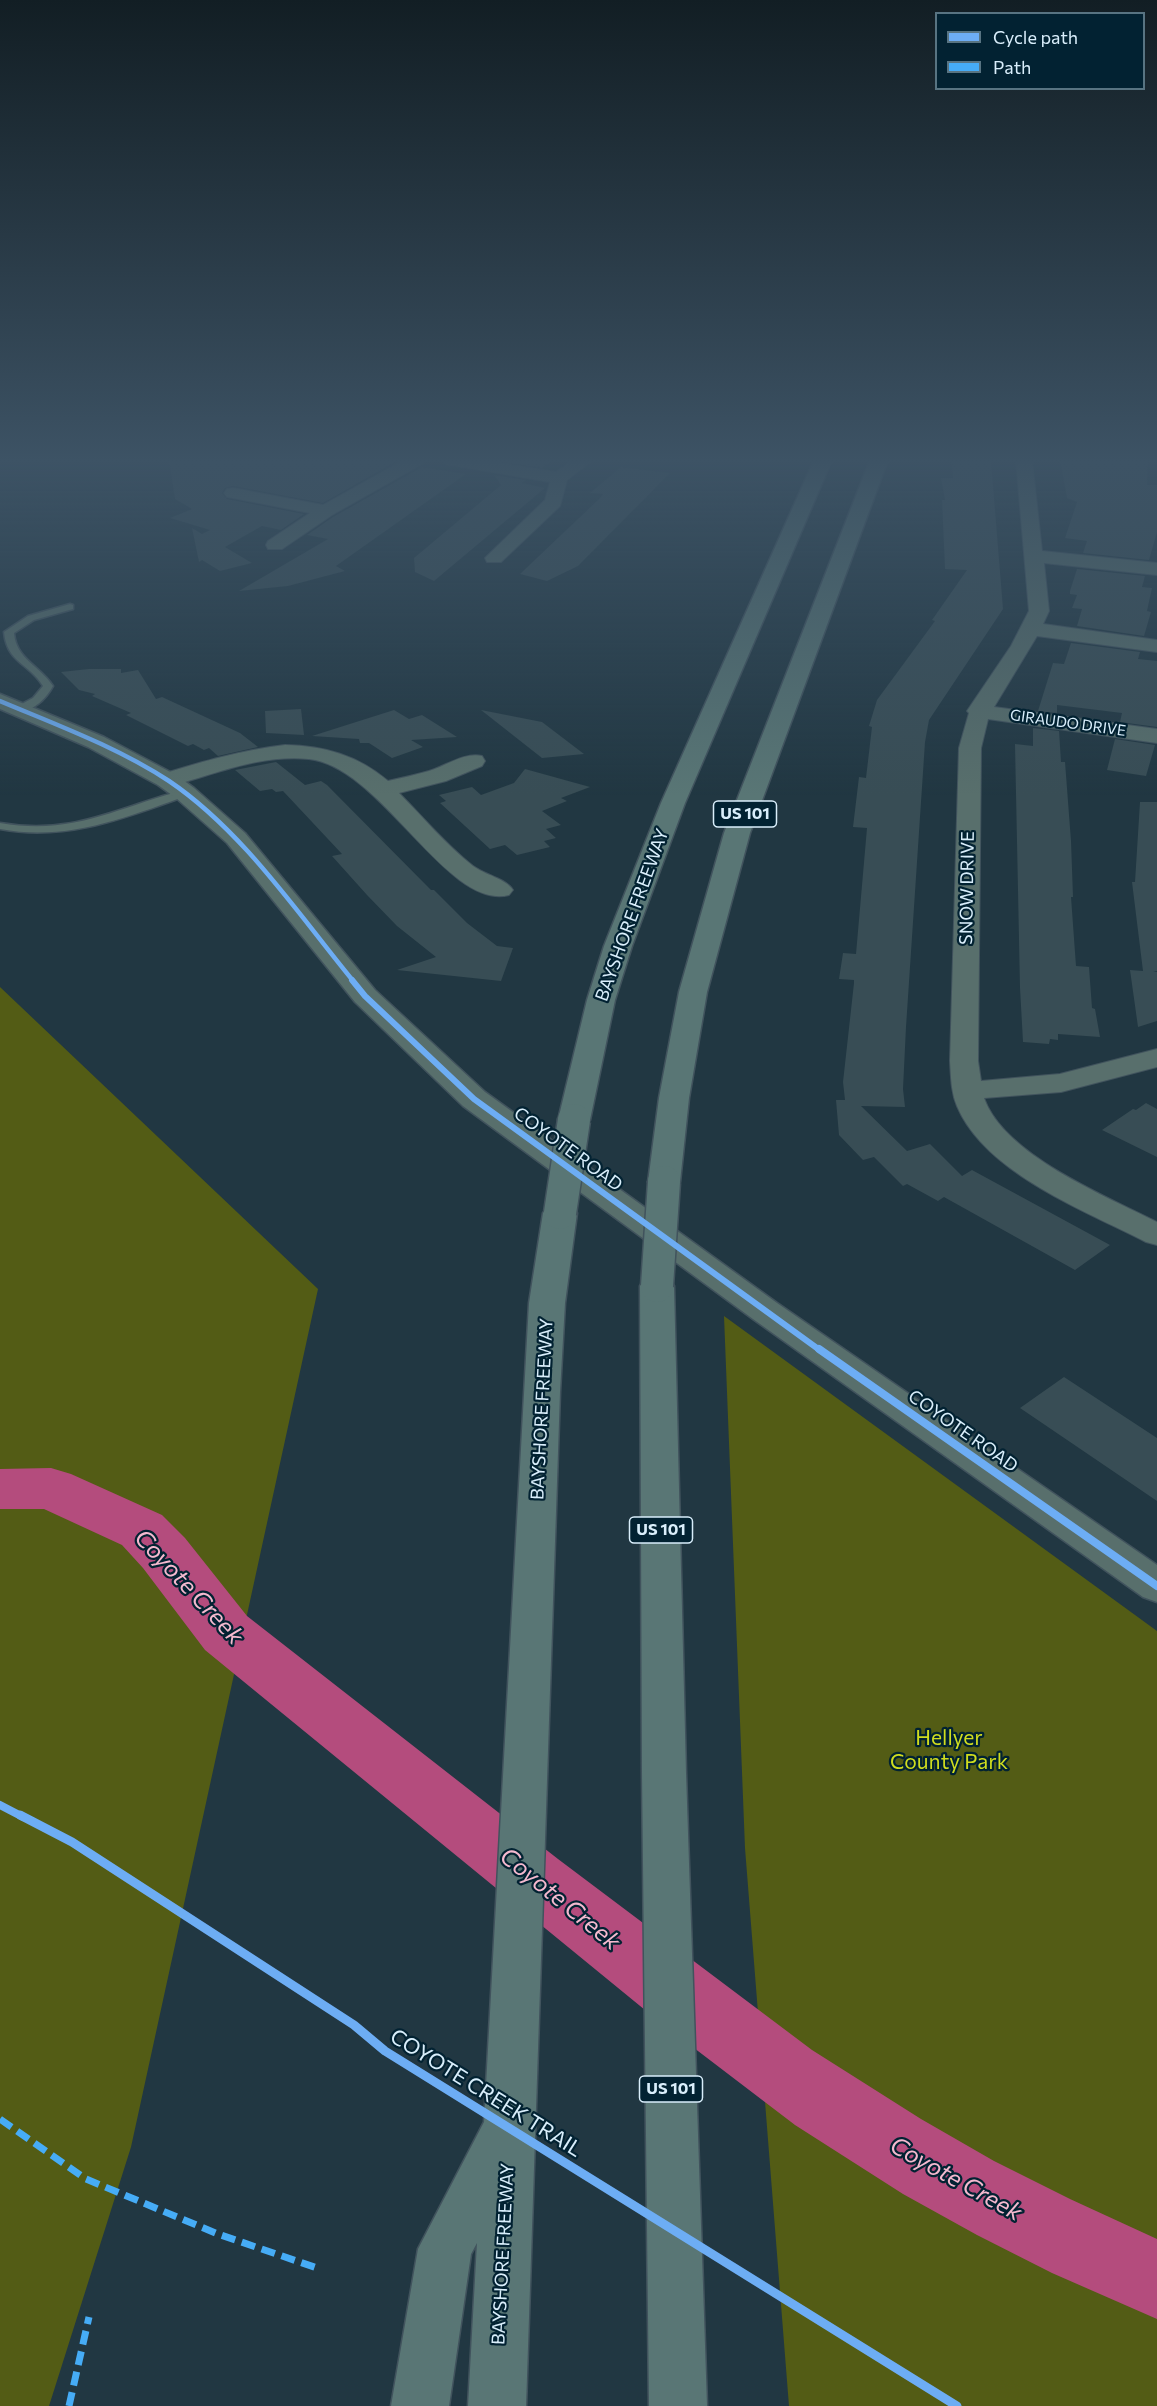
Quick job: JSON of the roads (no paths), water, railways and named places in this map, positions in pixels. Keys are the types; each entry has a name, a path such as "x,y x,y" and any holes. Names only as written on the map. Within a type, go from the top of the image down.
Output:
{"highway":[{"name":"BAYSHORE FREEWAY","path":"497,2390 547,1314 574,1120 601,1000 618,946 673,803 775,572"},
{"name":"US 101","path":"678,2406 664,1773 657,1286 664,1182 674,1098 693,992 737,833 836,572"},
{"path":"420,2406 445,2249 509,2127"}],"street":[{"name":"SNOW DRIVE","path":"1036,572 1039,611 1032,629 978,711 971,730 964,1061 967,1091 973,1109 989,1135 1015,1156 1050,1178 1157,1235"},
{"path":"1032,629 1157,646"},
{"name":"COYOTE ROAD","path":"10,705 96,742 176,787 236,838 365,996 474,1099 765,1311 1157,1586"},
{"name":"GIRAUDO DRIVE","path":"978,711 1157,736"},
{"path":"176,787 241,756 278,752 309,753 338,759 354,767 381,790 470,876 500,890"},
{"path":"381,790 438,776 474,761"},
{"path":"967,1091 1061,1083 1157,1058"}],"lane":[{"path":"10,705 34,703 48,686 45,680 20,660 9,641 9,632 31,618 70,607"},
{"path":"0,826 11,829 55,831 105,819 176,787"}],"waterway":[{"name":"Coyote Creek","path":"0,1489 51,1488 142,1530 164,1553 226,1633 490,1845 751,2049 822,2099 967,2188 1042,2227 1157,2279"}],"park label":[{"name":"Hellyer County Park","path":"949,1750"}]}
